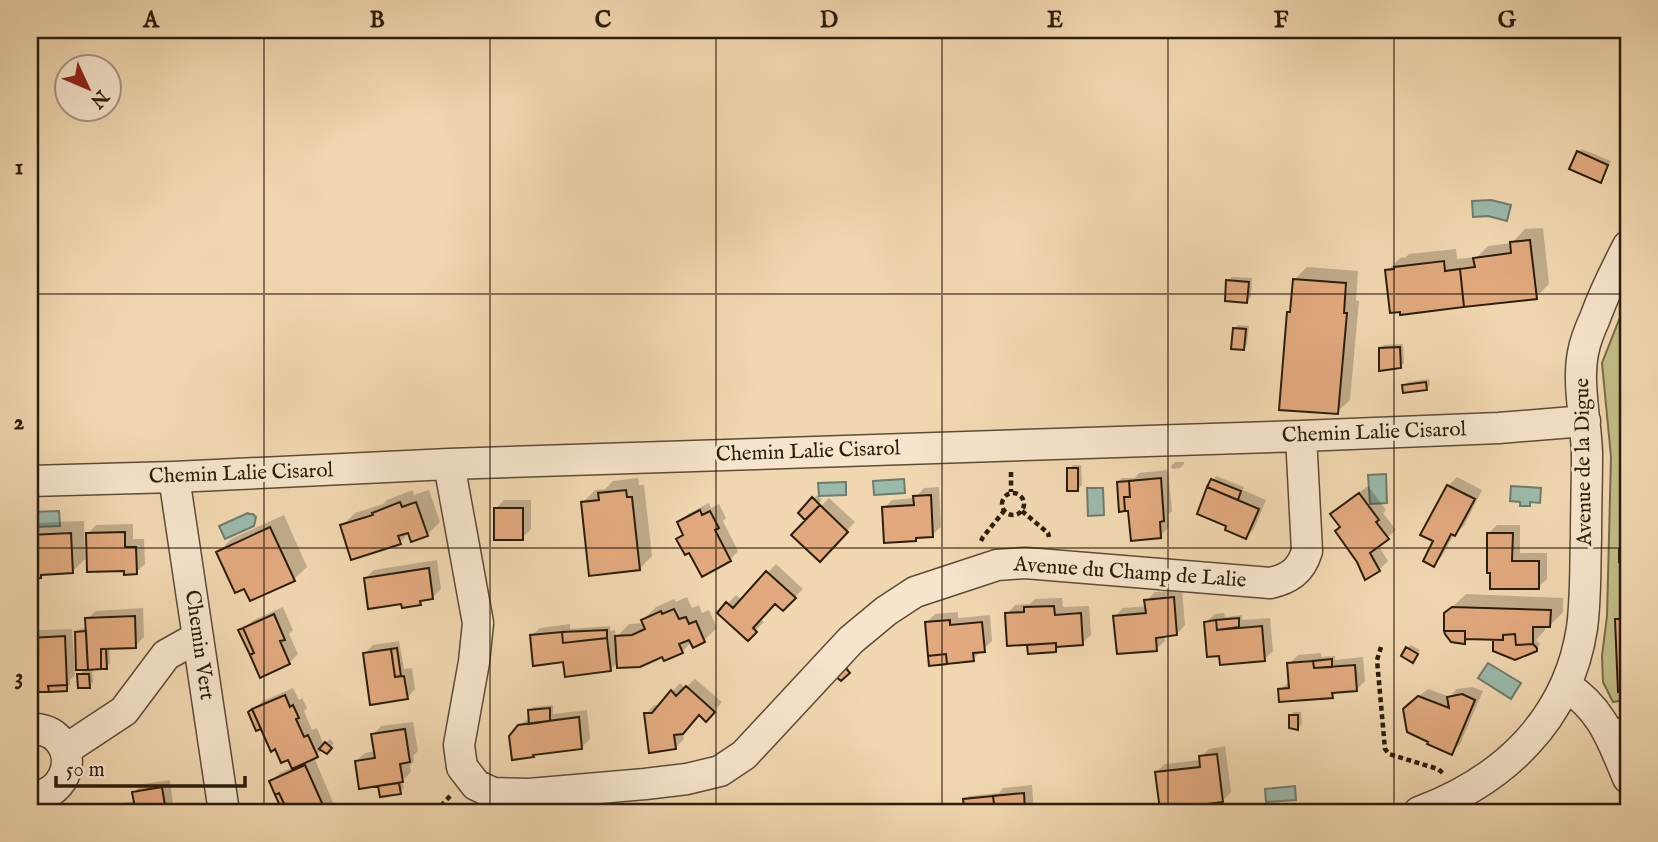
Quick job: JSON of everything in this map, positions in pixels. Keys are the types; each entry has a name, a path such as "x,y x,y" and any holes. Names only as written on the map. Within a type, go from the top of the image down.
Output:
{"street":[{"name":"Avenue de la Digue","path":"1419,812 1460,794 1520,751 1545,722 1566,686 1582,628 1585,586 1587,454 1581,386 1583,353 1605,291 1628,246"},
{"name":"Chemin Lalie Cisarol","path":"30,481 449,464 1301,436 1499,428 1585,421"},
{"name":"Avenue du Champ de Lalie","path":"449,464 478,623 460,745 462,767 476,785 493,793 528,794 687,779 720,771 744,755 851,640 886,611 915,592 997,565 1025,563 1270,583 1284,580 1299,568 1307,551 1301,436"},
{"name":"Chemin Vert","path":"174,477 224,812"},
{"path":"65,750 124,711 166,655 198,637"},
{"path":"1566,686 1617,726 1628,778"},
{"path":"30,728 44,730 57,738 65,750 67,765 63,780 52,791 33,802"}],"path":[{"path":"1011,492 1023,498 1024,504 1022,511 1009,515 1004,511 1002,499 1011,492"},
{"path":"1381,647 1377,660 1385,749 1389,754 1438,769 1460,794"}],"shaded area":[{"path":"1491,200 1511,205 1507,221 1488,216 1473,217 1472,201"},
{"path":"1628,297 1628,699 1613,702 1603,682 1602,656 1607,616 1611,457 1602,363"},
{"path":"1386,474 1387,503 1370,504 1368,475"},
{"path":"904,479 905,493 874,495 873,481"},
{"path":"846,482 846,495 819,496 818,483"},
{"path":"1511,486 1541,488 1540,503 1530,502 1530,506 1520,506 1520,502 1510,501"},
{"path":"1087,488 1103,488 1104,515 1088,516"},
{"path":"59,511 60,526 35,527 34,512"},
{"path":"248,513 256,517 254,526 225,539 219,526"},
{"path":"1488,663 1521,683 1511,699 1478,678"},
{"path":"1295,786 1296,800 1266,802 1265,789"}],"building":[{"path":"1577,151 1608,165 1601,183 1569,169"},
{"path":"1530,240 1537,299 1464,307 1460,269 1475,267 1473,258 1511,253 1510,242"},
{"path":"1444,261 1445,271 1460,269 1464,307 1400,315 1400,312 1390,313 1385,270"},
{"path":"1293,279 1346,283 1344,313 1347,313 1338,414 1279,410 1287,312 1290,312"},
{"path":"1226,280 1249,282 1247,303 1225,301"},
{"path":"1233,328 1246,329 1244,350 1231,349"},
{"path":"1400,347 1401,368 1379,371 1379,348"},
{"path":"1625,371 1628,371 1628,394 1623,395 1621,383"},
{"path":"1426,382 1427,390 1403,393 1402,385"},
{"path":"1067,468 1078,468 1078,491 1067,491"},
{"path":"1161,478 1164,521 1160,522 1161,538 1131,541 1124,497 1130,497 1129,481"},
{"path":"1211,479 1241,491 1238,500 1207,487"},
{"path":"1129,481 1130,497 1124,497 1125,511 1119,512 1117,482"},
{"path":"1447,485 1475,499 1455,536 1451,534 1434,567 1423,561 1433,541 1420,535"},
{"path":"1207,487 1259,509 1246,539 1225,530 1226,526 1197,514"},
{"path":"626,490 627,497 632,497 640,570 589,576 581,502 599,500 598,493"},
{"path":"1359,493 1389,539 1370,553 1380,571 1365,580 1357,562 1335,531 1340,527 1330,514"},
{"path":"931,495 933,537 884,543 882,507 914,505 913,496"},
{"path":"812,497 820,505 805,520 798,513"},
{"path":"400,502 402,507 416,502 428,536 411,542 408,533 398,536 401,544 351,560 340,525 373,515 372,513"},
{"path":"820,505 848,532 820,562 791,535"},
{"path":"494,508 523,508 523,540 494,540"},
{"path":"700,510 702,515 710,511 719,528 715,530 731,561 702,577 689,553 685,555 676,539 683,535 677,522"},
{"path":"270,527 295,581 250,601 244,589 235,593 216,552"},
{"path":"125,532 125,547 136,547 137,574 124,575 124,571 87,572 86,533"},
{"path":"71,533 73,573 41,575 41,578 30,579 30,535"},
{"path":"1487,533 1513,533 1512,561 1539,561 1539,589 1490,589 1490,573 1487,573"},
{"path":"1628,548 1628,560 1619,562 1619,549"},
{"path":"429,568 433,599 420,601 421,605 402,608 401,604 368,609 364,578"},
{"path":"766,571 796,598 783,611 775,604 753,628 757,632 748,641 717,613 726,602 733,608"},
{"path":"1174,597 1177,635 1156,638 1157,651 1117,654 1113,616 1146,613 1144,600"},
{"path":"1054,606 1055,615 1081,613 1083,645 1056,647 1056,643 1007,646 1005,613 1024,612 1024,607"},
{"path":"1452,607 1551,610 1550,627 1533,627 1533,644 1516,645 1515,634 1503,635 1503,640 1465,639 1465,631 1444,631 1444,613"},
{"path":"674,609 679,619 686,617 689,624 696,621 705,642 693,648 689,640 679,644 683,653 664,661 662,657 640,667 617,668 615,636 632,635 645,629 641,620 661,611 662,614"},
{"path":"274,614 285,640 280,641 290,664 260,678 250,655 254,653 243,628"},
{"path":"135,616 136,648 101,649 101,669 88,670 85,618"},
{"path":"1239,618 1239,627 1217,630 1216,620"},
{"path":"1615,619 1628,619 1628,692 1618,692"},
{"path":"950,620 950,625 982,622 985,652 973,653 974,661 947,664 946,654 928,656 925,622"},
{"path":"1216,620 1217,630 1262,626 1265,661 1220,665 1219,656 1207,657 1204,622"},
{"path":"243,628 254,653 250,655 238,630"},
{"path":"607,630 607,638 563,643 562,632"},
{"path":"86,631 88,670 76,670 75,632"},
{"path":"1444,631 1465,631 1465,644 1451,642"},
{"path":"562,632 563,643 607,638 611,671 565,677 563,662 533,666 530,635"},
{"path":"1515,634 1516,645 1533,644 1537,651 1515,660 1493,651 1493,640 1503,640 1503,635"},
{"path":"65,636 67,685 48,686 49,692 30,692 30,638"},
{"path":"1056,643 1056,652 1028,654 1027,645"},
{"path":"1406,647 1418,654 1413,663 1401,656"},
{"path":"397,648 401,676 395,677 391,649"},
{"path":"101,649 106,649 107,669 101,669"},
{"path":"391,649 395,677 404,676 408,699 370,705 363,653"},
{"path":"946,654 947,664 929,666 928,656"},
{"path":"1332,659 1332,667 1314,668 1313,661"},
{"path":"1313,661 1314,668 1355,665 1357,691 1332,693 1333,698 1279,702 1278,689 1289,688 1287,663"},
{"path":"845,667 850,673 841,681 835,676"},
{"path":"77,674 89,674 90,688 78,688"},
{"path":"67,685 67,691 49,692 48,686"},
{"path":"686,686 715,712 706,722 699,715 683,734 674,735 676,749 649,753 644,713 652,713 671,690 676,696"},
{"path":"1462,694 1475,700 1452,755 1407,732 1403,709 1418,696 1449,708 1447,697"},
{"path":"285,695 299,718 296,719 304,737 308,735 318,757 292,769 288,760 281,763 275,749 271,752 252,709"},
{"path":"550,708 550,721 529,724 528,710"},
{"path":"252,709 261,729 256,731 248,712"},
{"path":"1289,715 1298,715 1298,730 1289,728"},
{"path":"579,717 582,749 512,760 509,736 518,725"},
{"path":"405,729 410,762 400,764 403,782 359,789 355,761 375,758 371,734"},
{"path":"325,742 332,748 327,754 319,749"},
{"path":"1217,754 1223,802 1160,810 1155,772 1200,767 1199,756"},
{"path":"305,765 326,812 288,812 279,793 275,795 269,781"},
{"path":"399,783 401,794 380,797 378,786"},
{"path":"162,787 166,812 108,812 135,808 132,792"},
{"path":"279,793 288,812 283,812 275,795"},
{"path":"1024,793 1025,812 964,812 964,807 994,804 993,796"},
{"path":"993,796 994,804 964,807 963,799"}]}
